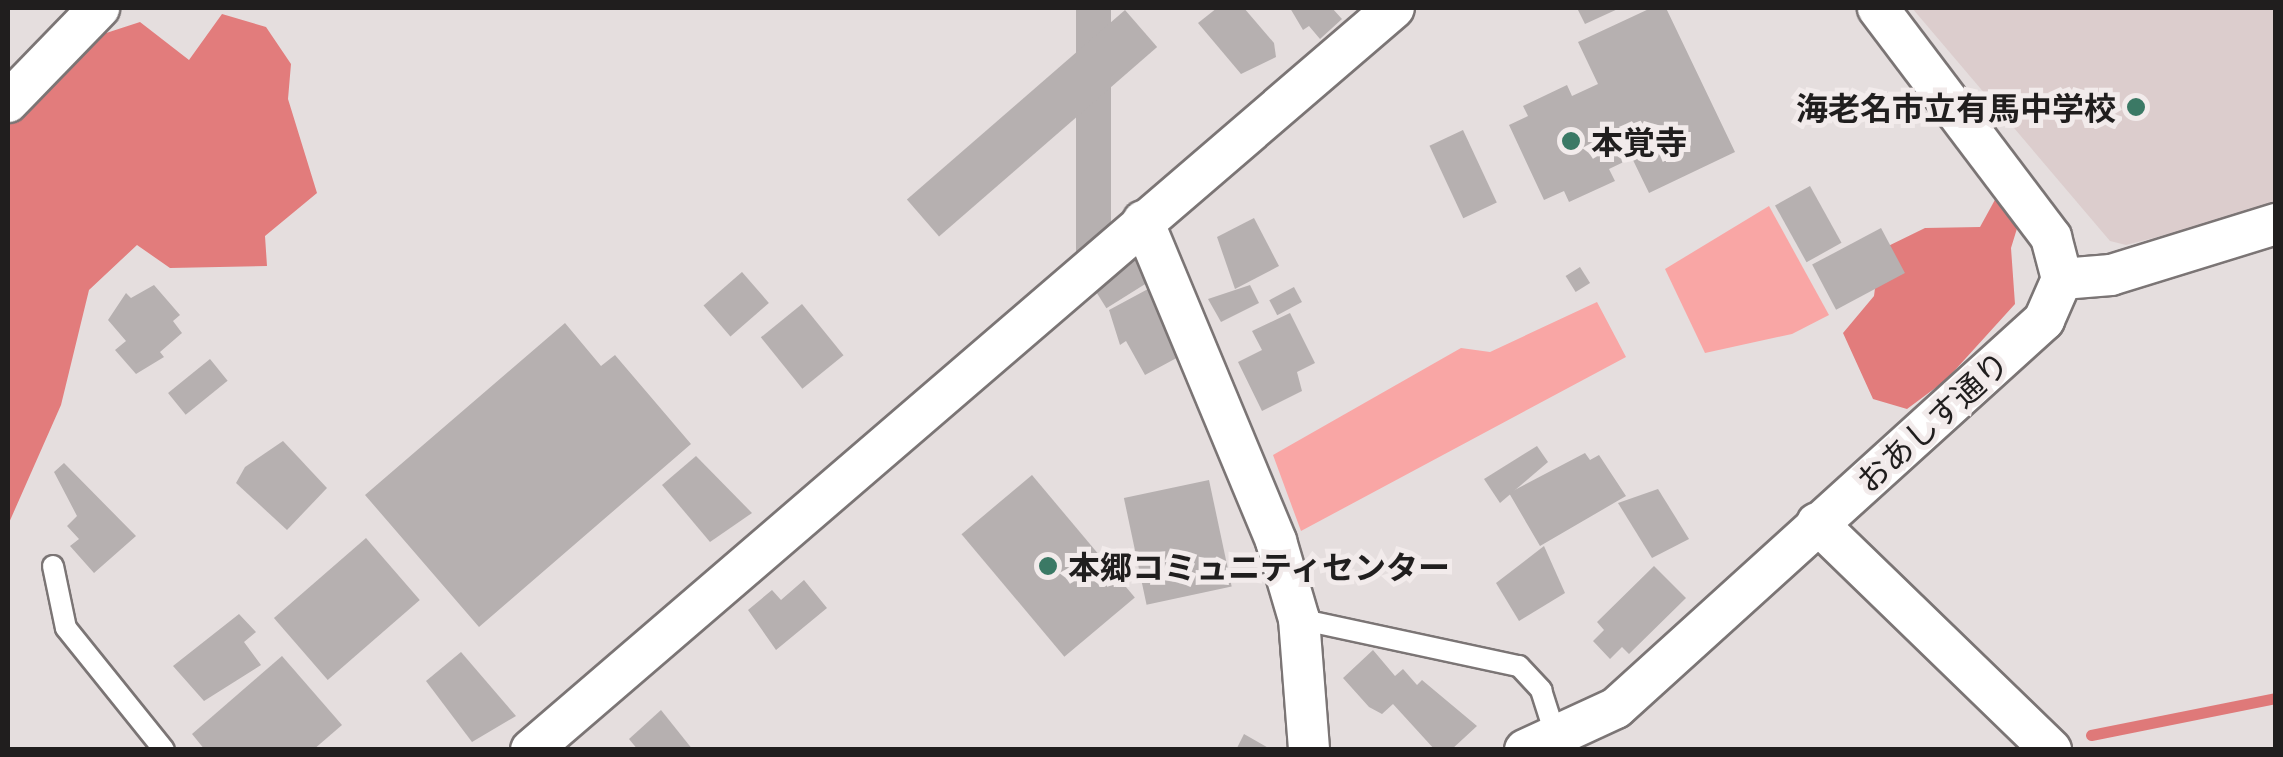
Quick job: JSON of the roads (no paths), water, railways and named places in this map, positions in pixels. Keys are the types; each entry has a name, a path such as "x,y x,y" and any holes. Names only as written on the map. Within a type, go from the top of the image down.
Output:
{"street":[{"path":"8,102 99,8"},
{"path":"530,750 1394,8"},
{"path":"1878,8 2022,191 2051,236 2062,279 2110,275 2276,224"},
{"path":"1143,222 1244,454 1299,619 1308,750"},
{"name":"おあしす通り","path":"1541,743 1616,708 2044,320 2062,279"},
{"path":"1817,523 2050,750"}],"lane":[{"path":"53,566 66,628 164,750"},
{"path":"1299,619 1519,666 1541,690 1541,743"}],"waterway":[{"path":"2091,735 2276,698"}],"place":[{"name":"海老名市立有馬中学校","path":"2136,107"},
{"name":"本覚寺","path":"1571,141"},
{"name":"本郷コミュニティセンター","path":"1048,566"}]}
